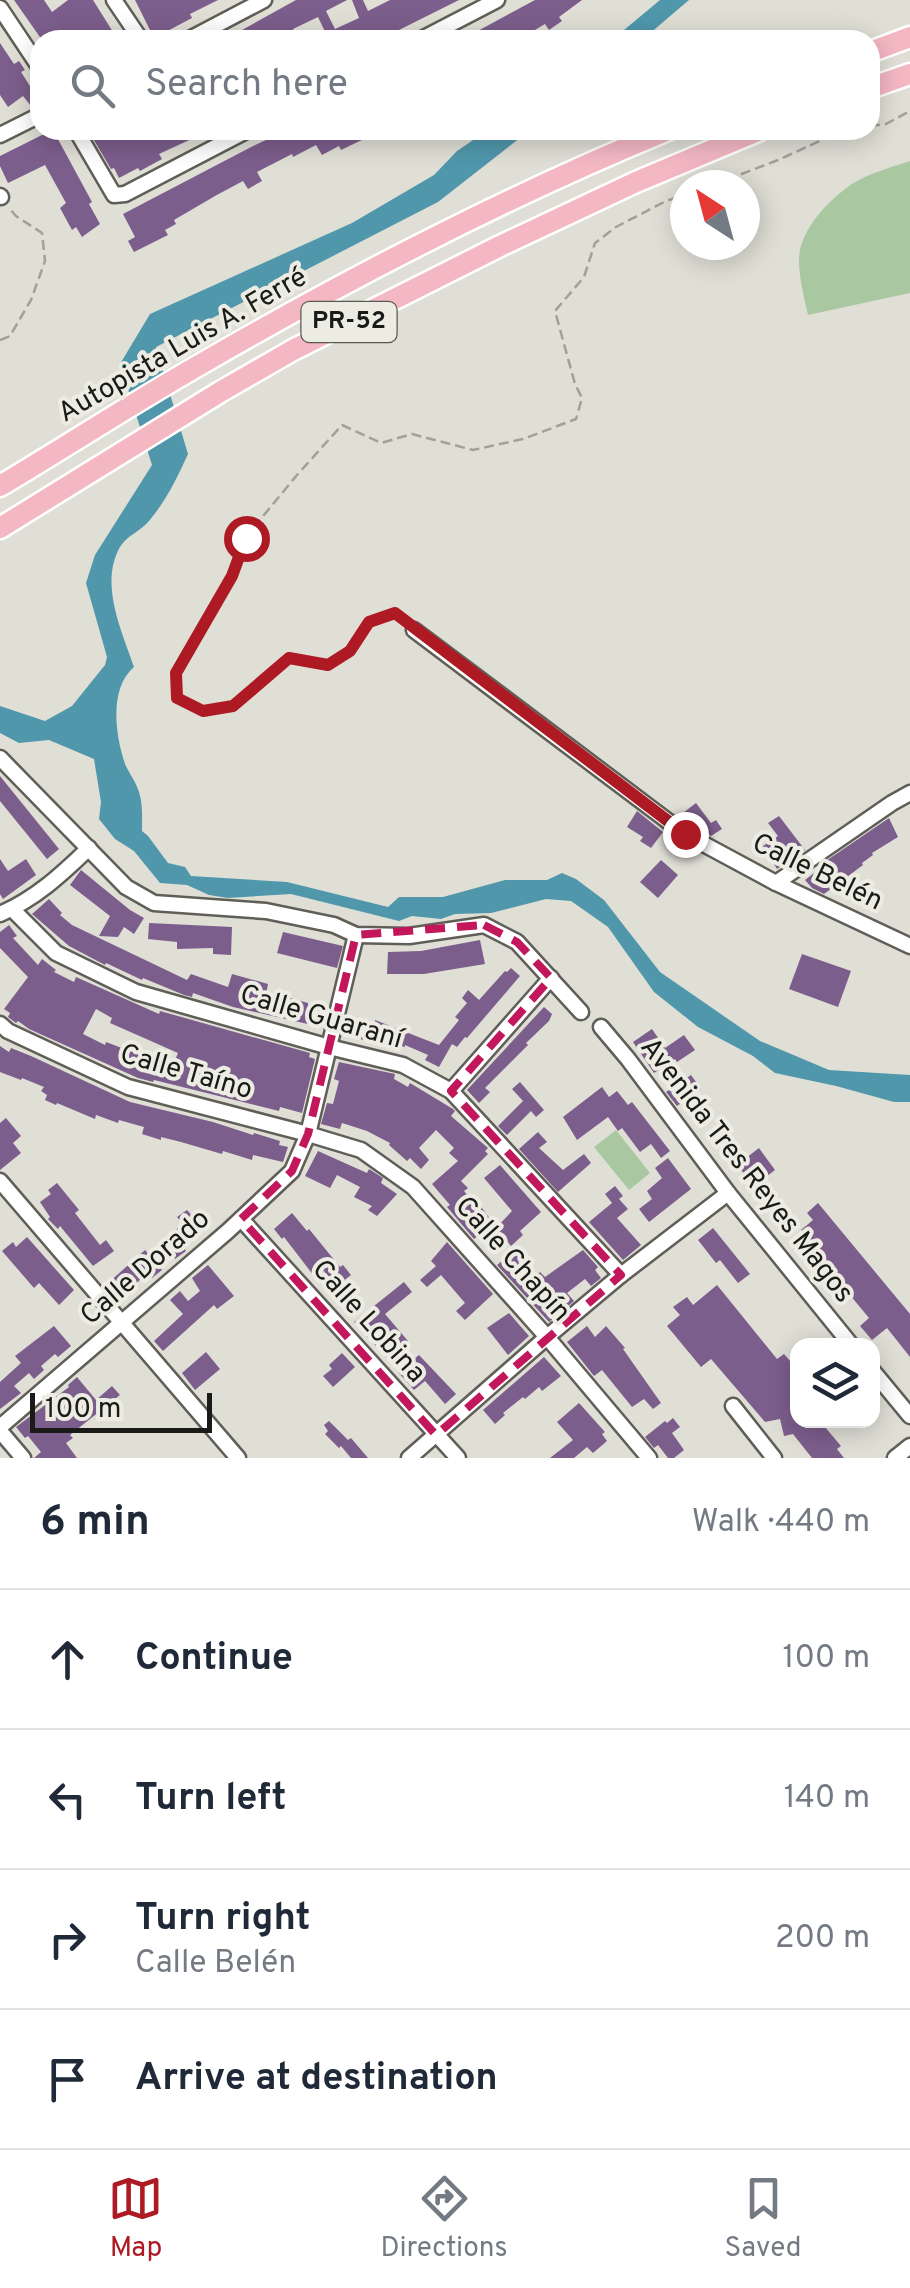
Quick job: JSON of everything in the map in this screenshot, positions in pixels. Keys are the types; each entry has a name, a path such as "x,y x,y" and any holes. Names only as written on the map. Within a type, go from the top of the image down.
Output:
{"highway":[{"path":"880,48 910,38"},
{"path":"880,84 910,74"},
{"name":"Autopista Luis A. Ferré","path":"0,486 332,290 643,140"},
{"name":"Autopista Luis A. Ferré","path":"0,528 292,350 483,254 736,140"}],"street":[{"path":"114,0 134,30"},
{"path":"207,30 264,0"},
{"path":"439,30 496,0"},
{"path":"0,8 30,53"},
{"path":"0,135 30,120"},
{"path":"82,140 114,196 125,194 229,140"},
{"name":"Calle Belén","path":"414,630 685,834 776,884 910,946"},
{"path":"2,762 126,888 154,903 266,911 334,925 356,935 409,936 484,926 517,942 581,1012"},
{"path":"776,884 910,794"},
{"path":"6,912 58,879 89,848"},
{"name":"Calle Guaraní","path":"6,912 56,953 136,992 402,1065 451,1091 622,1275"},
{"name":"Calle Dorado","path":"0,1429 292,1171 308,1134 356,935"},
{"path":"451,1091 551,978"},
{"name":"Calle Taíno","path":"0,1024 128,1087 308,1134"},
{"name":"Avenida Tres Reyes Magos","path":"600,1027 846,1338"},
{"name":"Calle Chapín","path":"308,1134 361,1150 413,1187 548,1336 649,1458"},
{"path":"0,1182 238,1458"},
{"path":"410,1458 548,1336 728,1193"},
{"name":"Calle Lobina","path":"242,1218 458,1458"},
{"path":"880,1380 910,1416"},
{"path":"733,1406 774,1458"},
{"path":"0,1429 23,1458"},
{"path":"895,1458 910,1446"}],"path":[{"path":"880,125 910,111"},
{"path":"752,170 822,140"},
{"path":"0,196 16,216 42,233 45,261 32,300 10,336 0,340"},
{"path":"414,630 395,613 369,622 350,651 328,665 289,658 233,706 203,711 177,698 176,673 232,576 246,538 342,425 381,443 412,434 473,450 523,439 576,419 582,398 554,311 584,277 594,243 670,200"}],"highlighted area":[{"path":"484,925 517,942 551,978 451,1091 621,1275 436,1435 241,1219 292,1171 308,1134 356,935"}],"green space":[{"path":"910,161 910,293 808,315 799,260 803,240 814,220 852,184"},
{"path":"616,1130 650,1173 629,1190 594,1147"}],"water":[{"path":"660,0 689,0 654,30 624,30"},
{"path":"473,140 517,140 438,202 156,347 188,454 155,513 120,547 112,576 115,607 134,667 121,687 117,726 125,764 140,797 142,831 168,863 185,867 191,876 287,882 388,907 399,897 443,897 505,880 547,880 562,873 604,900 660,972 760,1041 829,1070 910,1075 910,1102 894,1102 775,1073 753,1056 698,1027 654,992 608,927 571,901 546,899 491,913 455,914 441,919 412,916 399,921 291,894 228,898 187,885 160,883 134,851 115,839 99,819 101,802 94,759 49,740 19,743 0,733 0,706 45,721 72,706 105,665 107,657 86,583 95,555 152,465 120,364 150,314 352,223 434,175"}],"building":[{"path":"14,0 44,0 52,12 68,0 93,0 112,30 35,30"},
{"path":"135,0 218,0 169,30 150,30"},
{"path":"296,0 347,0 326,11 335,29 359,18 352,0 363,0 368,11 390,0 459,0 399,30 324,30 318,17 294,30 242,30"},
{"path":"535,0 582,0 549,30 545,24 535,30 480,30"},
{"path":"0,43 14,64 19,61 25,70 21,72 30,86 30,105 23,96 8,107 0,95"},
{"path":"32,140 58,140 100,224 82,237 76,227 72,230 60,208 66,203 45,165 8,183 0,156"},
{"path":"94,140 189,140 159,154 162,159 140,171 138,168 119,178"},
{"path":"266,140 362,140 322,155 316,145 293,157 292,154 257,172 262,181 248,189 243,181 215,196 174,220 176,224 165,230 168,235 134,252 128,241 135,237 123,214"},
{"path":"0,776 59,849 47,859 0,801"},
{"path":"696,803 711,823 716,820 722,829 711,836 679,816"},
{"path":"637,811 663,832 651,848 640,841 643,837 627,827"},
{"path":"779,816 805,850 777,869 763,846 778,836 768,823"},
{"path":"889,818 898,837 872,853 863,865 824,894 805,880 820,865"},
{"path":"0,859 8,871 26,859 36,875 3,899 0,894"},
{"path":"661,860 678,875 658,898 640,882"},
{"path":"81,870 144,918 134,934 124,927 118,937 99,936 110,916 70,885"},
{"path":"49,899 72,925 187,980 191,974 228,987 232,974 268,984 266,994 325,1010 321,1027 233,1007 193,993 192,997 184,995 105,965 69,946 32,914"},
{"path":"149,923 232,927 231,955 213,954 213,948 177,949 177,942 148,939"},
{"path":"9,925 17,936 13,938 38,965 42,959 54,972 74,982 76,977 159,1014 160,1011 310,1053 309,1057 315,1059 302,1113 138,1078 16,1023 4,1009 28,977 0,948 0,932","holes":["96,1009 112,1018 110,1023 178,1053 172,1067 83,1034"]},
{"path":"283,932 343,946 337,968 277,953"},
{"path":"480,940 485,964 424,974 387,974 388,952 421,951"},
{"path":"802,954 851,971 838,1007 789,989"},
{"path":"511,968 520,976 467,1038 457,1047 452,1044 439,1067 425,1060 428,1055 405,1045 384,1041 383,1046 349,1033 353,1021 375,1020 439,1045 459,1020 455,1017 467,1003 462,998 468,990 479,1000"},
{"path":"544,1007 552,1014 549,1021 485,1088 490,1092 479,1103 467,1090"},
{"path":"652,1029 665,1048 684,1035 695,1050 654,1073 633,1042"},
{"path":"0,1046 31,1056 130,1102 280,1141 279,1145 288,1147 283,1162 253,1155 252,1160 161,1140 142,1134 144,1127 96,1115 95,1119 56,1105 45,1100 47,1095 41,1091 44,1087 0,1072"},
{"path":"339,1062 395,1074 394,1079 408,1087 410,1083 455,1111 451,1116 488,1148 488,1154 461,1181 468,1188 464,1191 494,1224 474,1239 432,1184 458,1161 449,1153 454,1148 436,1130 419,1148 429,1160 421,1169 390,1143 367,1131 342,1123 340,1129 321,1124 327,1103 333,1104"},
{"path":"691,1075 701,1089 677,1106 666,1092"},
{"path":"520,1082 544,1110 536,1117 531,1111 507,1135 498,1126 523,1101 512,1089"},
{"path":"602,1087 609,1097 617,1091 628,1105 632,1102 670,1151 661,1158 651,1144 640,1152 608,1117 577,1140 563,1117"},
{"path":"6,1118 21,1136 13,1143 21,1153 0,1170 0,1123"},
{"path":"538,1132 547,1142 539,1148 563,1170 584,1154 591,1163 558,1192 519,1149"},
{"path":"759,1148 775,1170 754,1186 737,1165"},
{"path":"318,1151 367,1173 369,1169 397,1194 377,1216 368,1210 372,1206 354,1197 360,1187 337,1175 330,1188 305,1176"},
{"path":"668,1158 691,1189 649,1222 639,1209 652,1199 647,1191 662,1178 655,1168"},
{"path":"500,1165 541,1212 520,1231 523,1235 511,1246 496,1228 512,1211 484,1178"},
{"path":"57,1183 100,1245 106,1240 114,1251 93,1266 60,1226 58,1229 48,1219 40,1202"},
{"path":"615,1186 628,1209 617,1218 641,1245 623,1260 589,1222 612,1203 605,1194"},
{"path":"818,1203 910,1314 910,1357 887,1328 870,1338 860,1326 869,1318 806,1242 809,1239 801,1230 813,1220 807,1213"},
{"path":"187,1210 195,1219 201,1214 208,1223 181,1244 186,1251 175,1259 162,1241 183,1224 177,1217"},
{"path":"292,1213 351,1275 337,1286 322,1269 314,1276 274,1229"},
{"path":"713,1228 750,1274 738,1283 698,1240"},
{"path":"27,1237 74,1290 59,1305 39,1283 34,1288 2,1251 13,1242 16,1247"},
{"path":"447,1242 493,1294 465,1320 456,1311 465,1303 441,1275 427,1287 420,1280 436,1266 431,1261"},
{"path":"145,1250 162,1270 152,1278 148,1273 119,1298 107,1284"},
{"path":"583,1250 598,1267 595,1270 601,1278 591,1286 585,1279 567,1293 574,1301 549,1322 497,1265 514,1251 532,1279 540,1272 545,1277"},
{"path":"208,1265 234,1296 217,1309 214,1305 163,1351 154,1341 183,1314 170,1300 180,1291 188,1301 200,1291 192,1278"},
{"path":"404,1282 412,1292 385,1314 408,1341 387,1358 354,1322"},
{"path":"717,1285 777,1359 784,1354 790,1361 790,1428 826,1428 841,1446 837,1449 844,1458 812,1458 793,1434 784,1436 780,1419 765,1422 711,1359 701,1367 667,1326 680,1315 673,1307 687,1297 693,1305"},
{"path":"509,1313 529,1336 508,1355 487,1328"},
{"path":"54,1326 71,1346 41,1366 44,1370 34,1379 29,1373 14,1386 21,1393 0,1409 0,1382 21,1363 15,1356"},
{"path":"587,1326 595,1337 606,1326 661,1403 653,1409 644,1399 632,1407 602,1370 594,1376 567,1342"},
{"path":"206,1352 220,1369 195,1390 182,1373"},
{"path":"342,1353 355,1367 333,1387 323,1376"},
{"path":"419,1355 456,1394 445,1404 425,1381 414,1390 398,1372"},
{"path":"544,1357 561,1376 542,1391 539,1387 523,1397 495,1424 483,1410"},
{"path":"77,1377 96,1400 112,1386 120,1395 70,1435 73,1438 66,1443 77,1458 34,1458 41,1452 16,1427"},
{"path":"579,1403 605,1432 602,1434 607,1441 593,1453 587,1447 574,1458 550,1458 573,1440 557,1422"},
{"path":"673,1418 680,1427 672,1433 684,1450 668,1458 645,1437"},
{"path":"329,1421 368,1458 351,1458 339,1448 325,1434 328,1431 324,1425"}],"route":[{"path":"246,538 232,576 176,673 177,698 203,711 233,706 289,658 328,665 350,651 369,622 395,613 685,834"}]}
